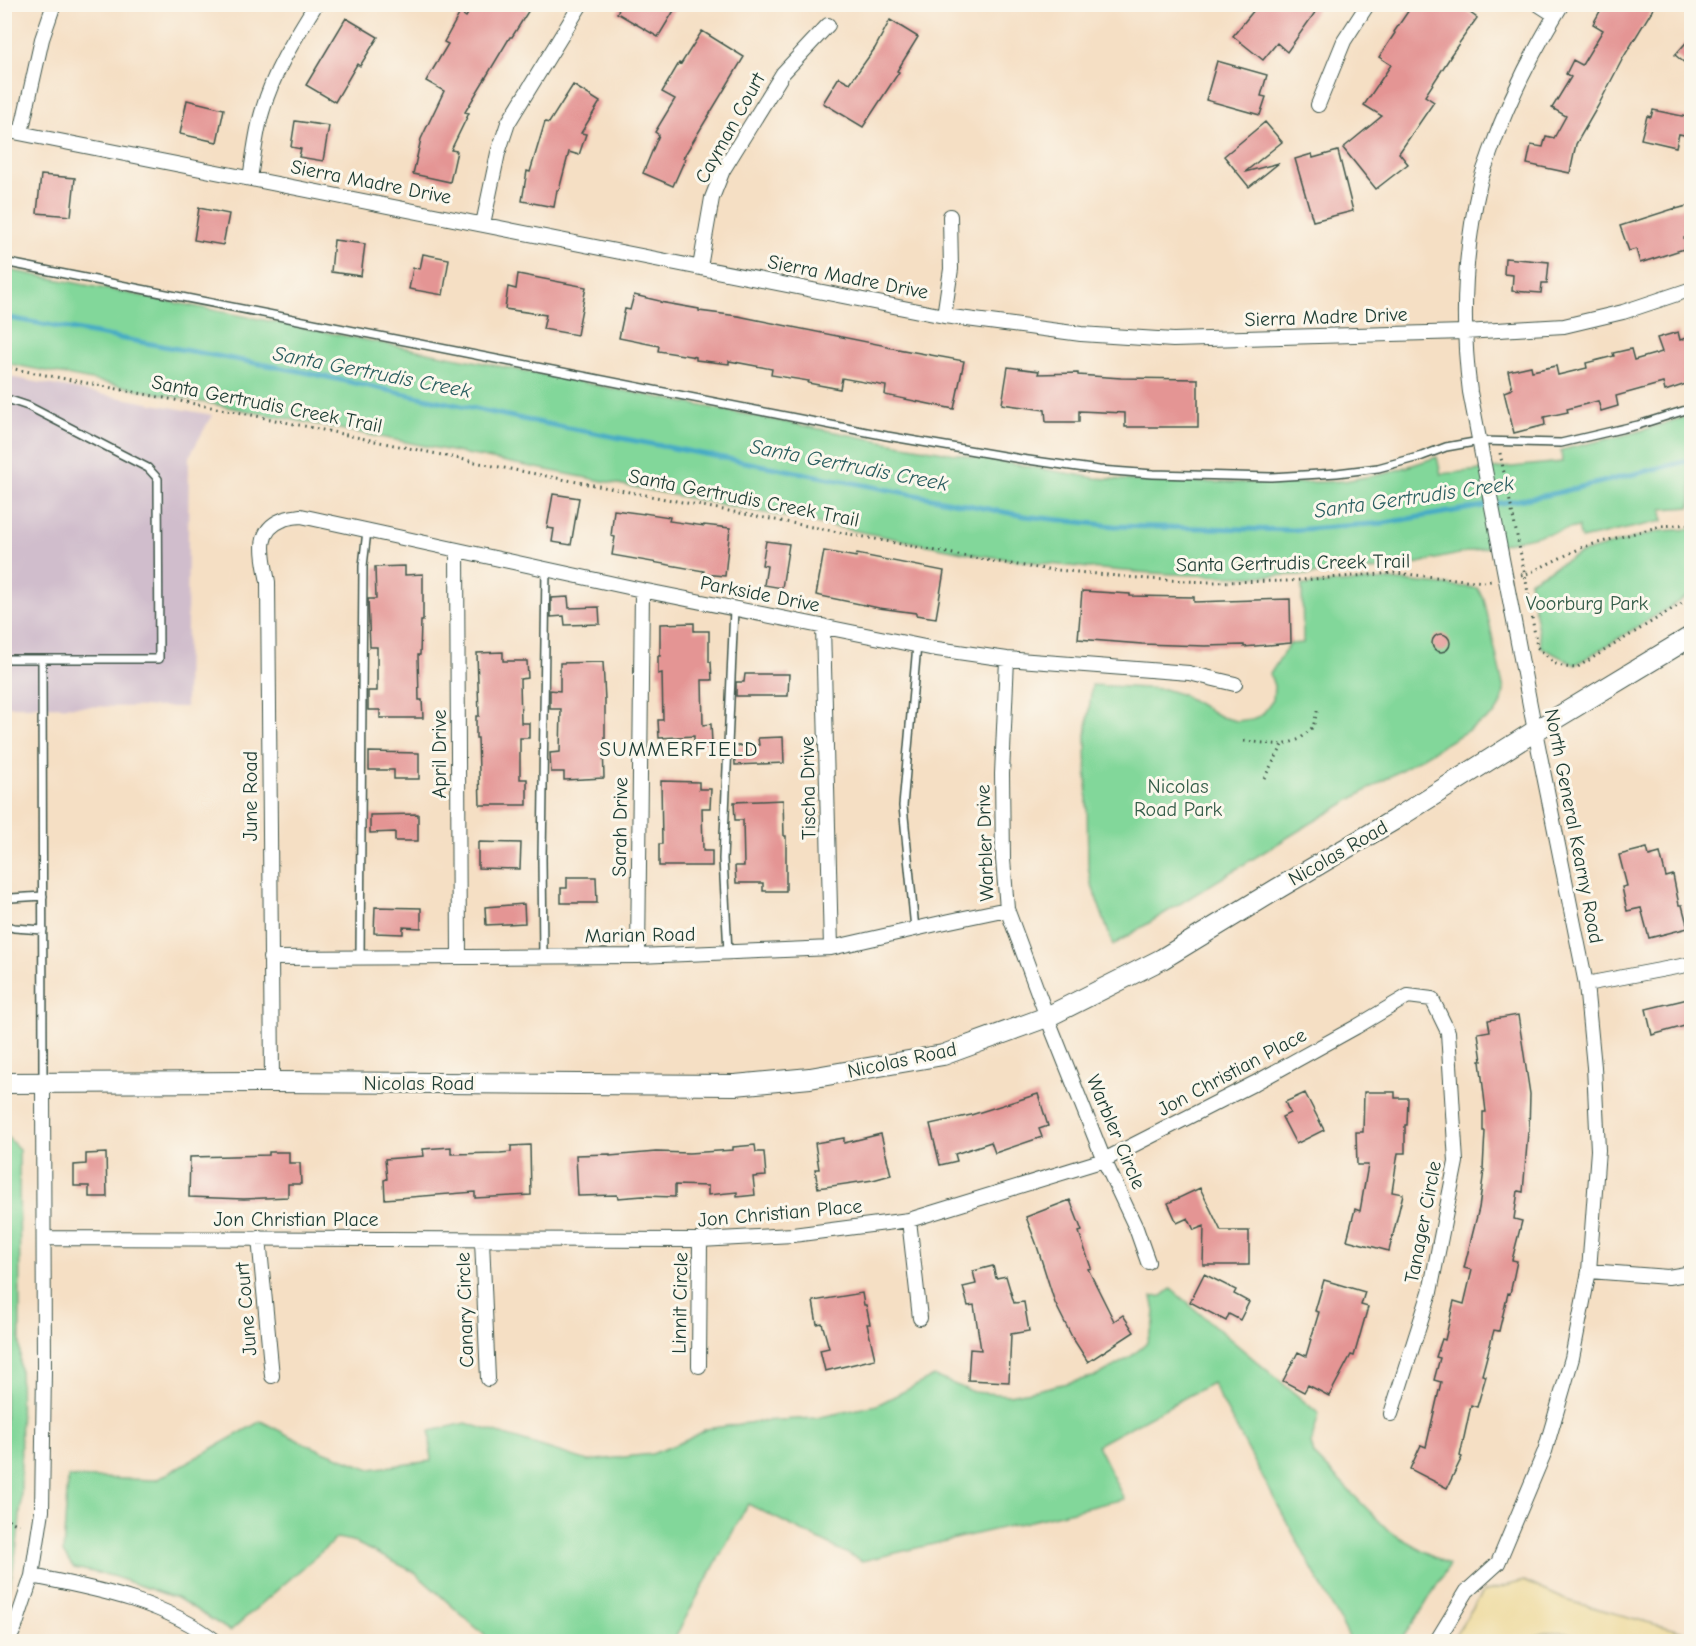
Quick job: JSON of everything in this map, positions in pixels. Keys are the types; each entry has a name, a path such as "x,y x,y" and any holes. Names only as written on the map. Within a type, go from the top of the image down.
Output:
{"main road":[{"name":"Nicolas Road","path":"4,1083 735,1085 810,1078 943,1055 1047,1017 1162,959 1394,820 1692,636"}],"street":[{"path":"21,133 42,39 54,4"},
{"path":"250,178 262,110 276,73 316,4"},
{"path":"483,224 498,153 508,123 581,4"},
{"path":"1318,105 1344,41 1368,4"},
{"path":"1538,4 1558,10"},
{"name":"North General Kearny Road","path":"1436,1641 1467,1591 1498,1563 1545,1451 1572,1358 1589,1271 1598,1150 1594,1066 1586,984 1481,445 1468,373 1465,332 1470,235 1480,181 1503,119 1527,67 1558,10"},
{"name":"Cayman Court","path":"700,267 712,198 723,170 783,73 828,25"},
{"name":"Sierra Madre Drive","path":"4,129 944,316 1081,334 1173,340 1465,332 1564,326 1623,312 1692,289"},
{"path":"944,316 951,269 950,216"},
{"name":"Parkside Drive","path":"282,519 301,516 642,590 916,645 1007,659 1189,673 1235,684"},
{"name":"June Road","path":"272,1082 268,582 262,545 270,527 282,519"},
{"name":"April Drive","path":"457,550 459,957"},
{"name":"Sarah Drive","path":"638,956 642,590"},
{"name":"Tischa Drive","path":"823,627 831,948"},
{"name":"Warbler Drive","path":"1007,659 1002,774 1007,909 1047,1017"},
{"name":"Marian Road","path":"270,958 638,956 831,948 1007,909"},
{"path":"1586,984 1692,963"},
{"name":"Jon Christian Place","path":"44,1238 700,1240 793,1235 909,1220 1104,1160 1255,1083 1408,996 1432,999 1448,1032"},
{"name":"Warbler Circle","path":"1047,1017 1104,1160 1136,1228 1148,1262"},
{"name":"Tanager Circle","path":"1391,1414 1430,1292 1456,1162 1448,1032"},
{"path":"8,1641 32,1576 42,1511 43,1083"},
{"path":"909,1220 920,1318"},
{"name":"June Court","path":"259,1238 272,1376"},
{"name":"Canary Circle","path":"482,1240 488,1379"},
{"name":"Linnit Circle","path":"699,1366 700,1240"},
{"path":"1589,1271 1668,1277 1692,1273"},
{"path":"32,1576 104,1591 151,1605 181,1619 217,1641"}],"lane":[{"path":"4,262 887,436 1099,470 1215,477 1271,477 1337,473 1378,468 1446,447 1561,443 1638,425 1692,408"},
{"path":"4,398 28,406 148,468 158,479 159,659 4,659"},
{"path":"360,958 363,566 367,531"},
{"path":"543,956 546,569"},
{"path":"728,952 723,859 734,609"},
{"path":"915,929 903,806 916,645"},
{"path":"42,660 43,1083"},
{"path":"4,900 43,896"},
{"path":"4,925 43,930"}],"path":[{"name":"Santa Gertrudis Creek Trail","path":"4,367 242,413 494,466 1037,568 1148,579 1207,582 1287,581 1395,573 1485,582"},
{"path":"1499,446 1538,647 1556,664 1576,668 1692,597"},
{"path":"1525,575 1583,547 1661,526 1692,524"},
{"path":"1244,741 1283,746 1300,739 1314,727 1318,708"},
{"path":"1264,778 1283,746"},
{"path":"4,1515 10,1521 20,1525"}],"shaded area":[{"path":"4,376 212,415 189,457 186,707 5,706"}],"green space":[{"path":"4,269 886,442 1095,478 1155,482 1293,483 1344,481 1388,473 1437,457 1441,474 1562,462 1561,450 1637,432 1691,415 1691,507 1662,509 1663,521 1581,539 1578,527 1407,566 1339,573 1184,575 1029,562 978,555 5,363"},
{"name":"Voorburg Park","path":"1691,529 1691,594 1575,665 1541,647 1529,581 1578,554 1660,531"},
{"name":"Nicolas Road Park","path":"1390,580 1477,588 1484,599 1504,690 1502,703 1494,715 1303,828 1113,945 1091,883 1088,866 1086,736 1092,685 1164,689 1183,695 1221,717 1237,721 1252,719 1262,715 1273,700 1274,686 1270,674 1289,644 1303,643 1302,585"},
{"path":"5,1135 19,1149 21,1503 16,1552 5,1601"},
{"path":"1171,1289 1319,1414 1311,1443 1314,1455 1390,1532 1449,1565 1400,1641 1351,1641 1212,1383 1097,1445 1124,1499 862,1561 748,1504 673,1641 491,1641 414,1572 352,1541 337,1538 230,1631 179,1599 112,1576 74,1568 63,1553 68,1477 156,1480 261,1421 305,1444 370,1469 431,1461 430,1431 466,1423 588,1461 652,1454 687,1440 706,1429 762,1421 816,1418 877,1405 934,1376 973,1392 1009,1395 1097,1376 1129,1358 1146,1344 1154,1323 1155,1311 1152,1297 1162,1296"}],"sand":[{"path":"1524,1581 1566,1600 1691,1634 1691,1641 1600,1641 1567,1633 1545,1633 1522,1641 1451,1641 1483,1592"}],"building":[{"path":"474,4 520,4 529,10 465,112 469,113 451,150 457,151 450,182 413,174 421,139 444,91 426,81 448,44 444,42 460,13 466,17"},
{"path":"622,4 667,4 675,9 658,37 617,13"},
{"path":"1259,4 1321,4 1287,52 1277,43 1263,60 1233,36"},
{"path":"1413,4 1434,4 1444,12 1450,4 1458,4 1477,18 1425,96 1434,102 1399,153 1408,164 1376,189 1343,148 1382,116 1364,105 1391,65 1379,57"},
{"path":"1604,4 1656,4 1623,58 1576,144 1570,173 1527,164 1531,145 1543,147 1546,136 1554,138 1566,116 1552,108 1571,77 1566,74 1573,60 1582,65 1603,30 1593,24"},
{"path":"346,18 378,37 360,66 357,64 335,102 306,85"},
{"path":"890,20 918,37 897,71 899,72 863,127 823,103 839,77 850,83 875,48"},
{"path":"702,31 744,57 683,158 685,159 673,186 643,173 659,135 655,132 675,99 662,92"},
{"path":"1692,36 1692,69 1675,55"},
{"path":"1217,61 1267,75 1261,96 1266,97 1260,115 1206,100"},
{"path":"573,85 600,102 581,133 586,134 579,155 569,152 554,207 522,201 527,171 530,172 545,122 549,123"},
{"path":"187,100 224,109 217,142 180,134"},
{"path":"1653,110 1692,118 1689,136 1679,134 1676,147 1641,139 1647,116 1651,117"},
{"path":"295,121 329,126 323,161 299,157 301,149 291,147"},
{"path":"1265,122 1282,142 1245,172 1279,163 1249,187 1224,156"},
{"path":"1338,151 1353,211 1313,221 1295,159 1312,154 1313,158"},
{"path":"41,175 75,178 71,216 37,213"},
{"path":"1687,206 1692,220 1692,236 1684,238 1687,248 1640,263 1636,249 1629,251 1620,226"},
{"path":"199,208 229,214 223,245 194,240"},
{"path":"334,240 365,244 361,276 331,272"},
{"path":"423,254 449,259 443,295 409,289 413,268 420,269"},
{"path":"1505,258 1549,262 1547,283 1542,283 1541,293 1512,291 1513,275 1504,274"},
{"path":"518,274 586,287 577,335 543,329 546,315 505,309 508,287 516,289"},
{"path":"634,295 699,309 699,311 738,316 964,361 954,409 885,395 886,386 842,378 840,389 771,375 772,369 729,361 729,364 696,360 696,357 658,351 659,346 619,338 625,309 630,310"},
{"path":"1678,332 1680,340 1692,336 1692,382 1665,391 1663,383 1616,396 1618,406 1601,411 1598,401 1567,409 1568,412 1544,417 1545,425 1514,433 1504,392 1512,389 1508,371 1531,366 1532,371 1556,366 1558,375 1587,368 1586,363 1631,349 1634,360 1662,352 1657,338"},
{"path":"1008,367 1039,371 1038,374 1078,373 1078,375 1121,378 1198,379 1198,427 1125,427 1125,413 1079,411 1079,422 1046,422 1045,410 1002,404"},
{"path":"553,494 579,498 571,545 552,542 554,529 547,528"},
{"path":"614,510 670,517 669,521 730,528 725,576 703,574 704,571 612,555 615,537 611,536"},
{"path":"766,541 789,544 782,588 764,585 767,566 762,565"},
{"path":"824,551 856,557 857,554 944,571 936,618 816,595"},
{"path":"405,566 405,575 423,574 423,621 421,621 420,655 418,655 419,700 422,700 423,718 380,718 380,710 368,710 368,691 377,691 377,647 370,647 368,599 376,599 375,567"},
{"path":"1082,591 1130,594 1130,596 1194,597 1194,602 1290,599 1291,643 1244,647 1244,645 1142,644 1078,639"},
{"path":"568,597 569,608 599,607 600,624 565,625 564,616 551,617 551,598"},
{"path":"694,623 694,631 709,631 709,662 711,662 712,680 702,680 703,725 711,724 712,743 694,744 694,736 659,738 658,720 663,720 662,673 658,674 660,624"},
{"path":"1437,634 1445,634 1450,639 1448,650 1437,652 1432,647 1432,639"},
{"path":"503,652 503,661 527,661 528,678 520,679 521,723 529,723 529,738 520,738 520,779 527,779 527,805 480,805 478,738 476,738 476,716 479,716 477,653"},
{"path":"603,662 604,778 564,780 564,772 551,772 550,753 560,752 561,709 550,709 550,690 560,691 560,663"},
{"path":"745,674 789,674 788,696 736,696 736,682 744,682"},
{"path":"783,737 784,763 735,765 734,746 759,745 758,738"},
{"path":"369,752 419,753 419,779 394,779 394,770 369,770"},
{"path":"661,781 699,782 699,789 711,789 710,808 702,808 703,851 712,851 712,866 659,866 659,844 662,844"},
{"path":"783,800 784,836 786,836 786,891 763,891 763,883 736,883 735,866 744,866 743,820 735,820 734,802"},
{"path":"418,814 418,841 395,841 395,832 370,833 370,815"},
{"path":"478,842 521,843 520,869 478,868"},
{"path":"1647,848 1649,856 1660,853 1666,877 1673,875 1679,905 1682,905 1688,928 1649,938 1641,908 1627,911 1622,887 1627,886 1619,855"},
{"path":"567,877 596,877 597,903 561,903 561,888 567,888"},
{"path":"524,904 525,923 486,925 485,907"},
{"path":"375,907 421,908 421,928 403,927 403,934 374,933"},
{"path":"1692,998 1692,1024 1652,1035 1646,1009"},
{"path":"1518,1015 1530,1094 1523,1192 1518,1191 1514,1219 1522,1221 1512,1260 1517,1261 1499,1331 1494,1330 1482,1375 1486,1376 1477,1407 1471,1405 1460,1456 1462,1457 1447,1488 1410,1469 1421,1445 1426,1447 1441,1382 1434,1380 1440,1358 1436,1357 1442,1339 1445,1340 1454,1301 1464,1304 1472,1270 1464,1268 1479,1208 1484,1170 1483,1112 1486,1112 1478,1033 1490,1031 1488,1020"},
{"path":"1364,1092 1395,1092 1395,1098 1408,1098 1405,1153 1398,1153 1392,1192 1403,1194 1389,1251 1347,1240 1355,1209 1360,1211 1368,1165 1357,1165 1356,1132 1363,1132"},
{"path":"1305,1093 1324,1130 1296,1144 1282,1117 1290,1113 1285,1102"},
{"path":"1038,1094 1048,1126 1039,1129 1042,1137 995,1153 991,1142 955,1154 957,1161 940,1165 930,1124 971,1115"},
{"path":"881,1134 891,1175 818,1188 815,1169 819,1169 815,1143 844,1138 844,1143"},
{"path":"530,1145 531,1195 475,1198 475,1192 385,1199 384,1180 387,1179 385,1159 424,1156 423,1149 451,1147 451,1154 500,1153 511,1152 511,1146"},
{"path":"755,1145 756,1152 764,1152 766,1176 753,1177 755,1195 737,1197 737,1192 708,1195 708,1186 675,1185 675,1197 578,1196 576,1155 689,1153 733,1150 733,1147"},
{"path":"269,1152 289,1152 289,1163 300,1163 301,1184 288,1184 288,1197 244,1199 189,1197 190,1157 269,1155"},
{"path":"106,1153 107,1197 89,1197 89,1186 74,1186 74,1165 86,1164 86,1154"},
{"path":"1200,1188 1221,1231 1249,1231 1249,1265 1203,1265 1204,1226 1194,1230 1188,1218 1177,1223 1168,1203"},
{"path":"1070,1200 1082,1231 1079,1232 1091,1268 1088,1269 1114,1321 1123,1315 1134,1332 1088,1362 1055,1303 1026,1217"},
{"path":"993,1266 996,1278 1006,1276 1014,1303 1024,1302 1029,1331 1011,1334 1009,1382 968,1380 970,1349 981,1350 974,1305 968,1306 963,1287 976,1284 973,1271"},
{"path":"1204,1274 1236,1290 1234,1294 1249,1302 1240,1320 1229,1314 1226,1321 1190,1302"},
{"path":"1324,1280 1365,1292 1361,1305 1368,1307 1354,1356 1351,1355 1329,1396 1308,1385 1304,1392 1283,1381 1298,1352 1306,1356 1319,1312 1315,1311"},
{"path":"862,1293 870,1324 867,1324 875,1359 825,1371 820,1350 829,1348 822,1323 817,1324 813,1301"}],"waterway":[{"name":"Santa Gertrudis Creek","path":"4,317 299,371 527,420 1025,516 1114,526 1292,530 1384,523 1548,495 1692,460"}],"district":[{"name":"SUMMERFIELD","path":"679,749"}]}
